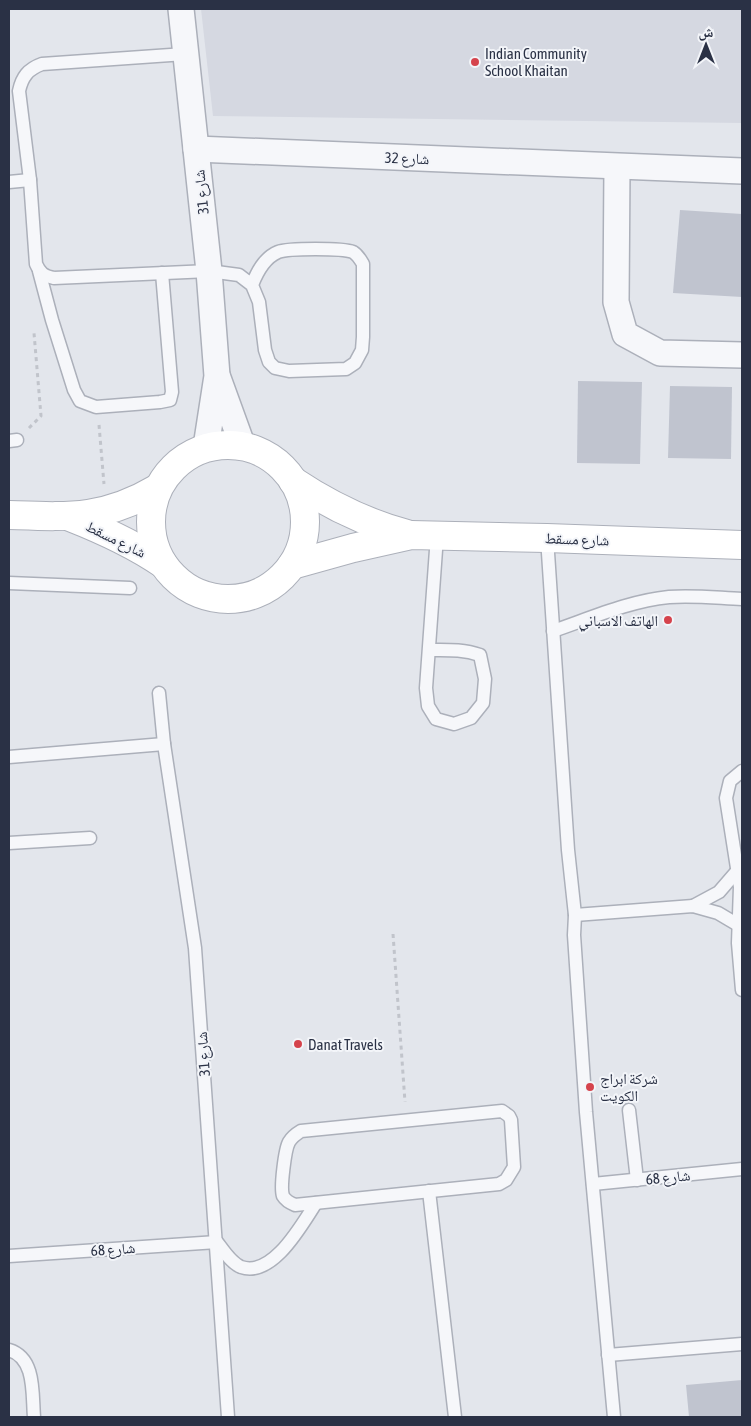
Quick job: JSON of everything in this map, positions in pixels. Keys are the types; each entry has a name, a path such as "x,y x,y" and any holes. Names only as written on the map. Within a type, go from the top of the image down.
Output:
{"street":[{"name":"شارع 31","path":"181,9 209,271 217,376 206,447"},
{"name":"شارع 32","path":"196,149 742,171"},
{"path":"617,167 616,302 625,334 660,354 742,354"},
{"name":"شارع 31","path":"217,376 243,447"},
{"path":"228,444 243,447 258,450 284,467 300,492 306,522 302,547 290,569 270,587 246,597 221,599 198,593 178,581 163,564 154,546 150,527 152,507 158,488 170,470 186,456 206,447 228,444"},
{"name":"شارع مسقط","path":"293,481 321,500 351,515 381,527 424,536"},
{"name":"شارع مسقط","path":"9,514 68,517 106,511 142,498 158,488"},
{"name":"شارع مسقط","path":"68,517 118,537 141,549 163,564"},
{"name":"شارع مسقط","path":"292,565 353,548 424,536 742,545"}],"lane":[{"path":"162,273 172,392 170,400 96,407 80,401 74,390 36,264 30,180 19,91 21,82 26,74 33,67 42,64 185,54"},
{"path":"9,80 19,91"},
{"path":"9,182 30,180"},
{"path":"39,271 46,276 54,278 209,271 239,275 252,285 259,302 265,350 269,362 275,368 289,371 346,369 354,363 362,350 363,337 363,264 358,255 349,251 301,249 278,252 258,271 252,285"},
{"path":"424,536 430,650 426,688 428,706 436,719 454,724 471,718 483,703 484,679 480,655 470,651 430,650"},
{"path":"547,538 568,850 575,916 574,935 583,1073 614,1417"},
{"path":"9,582 130,588"},
{"path":"553,631 614,609 668,597 742,599"},
{"name":"شارع 31","path":"159,693 164,744 195,948 228,1417"},
{"path":"9,757 164,744"},
{"path":"742,772 730,781 726,798 740,887 738,943 742,990"},
{"path":"9,844 90,838"},
{"path":"693,906 719,892 738,870"},
{"path":"575,916 693,906 718,913 740,926"},
{"path":"629,1110 636,1180"},
{"path":"502,1111 509,1116 511,1120 514,1167 506,1180 499,1184 429,1191 295,1205 288,1202 284,1197 282,1189 289,1142 300,1131 308,1129 502,1111"},
{"name":"شارع 68","path":"593,1184 742,1169"},
{"path":"429,1191 455,1417"},
{"path":"217,1242 228,1257 241,1267 256,1268 285,1249 316,1203"},
{"name":"شارع 68","path":"9,1256 217,1242"},
{"path":"608,1356 742,1344"},
{"path":"9,1350 16,1352 26,1362 31,1375 34,1417"}],"path":[{"path":"13,440 41,416 34,333 52,320"},
{"path":"96,407 106,511"},
{"path":"392,934 406,1120"}],"shaded area":[{"name":"Indian Community School Khaitan","path":"201,9 742,9 742,123 213,116"}],"building":[{"path":"680,210 742,214 742,297 673,293"},
{"path":"578,381 642,382 640,464 577,463"},
{"path":"670,386 732,387 731,459 668,458"},
{"path":"742,1380 742,1417 689,1417 686,1385"}],"place":[{"name":"Indian Community School Khaitan","path":"475,62"},
{"name":"الهاتف الاسباني","path":"668,620"},
{"name":"Danat Travels","path":"298,1044"},
{"name":"شركة ابراج الكويت","path":"590,1087"}]}
